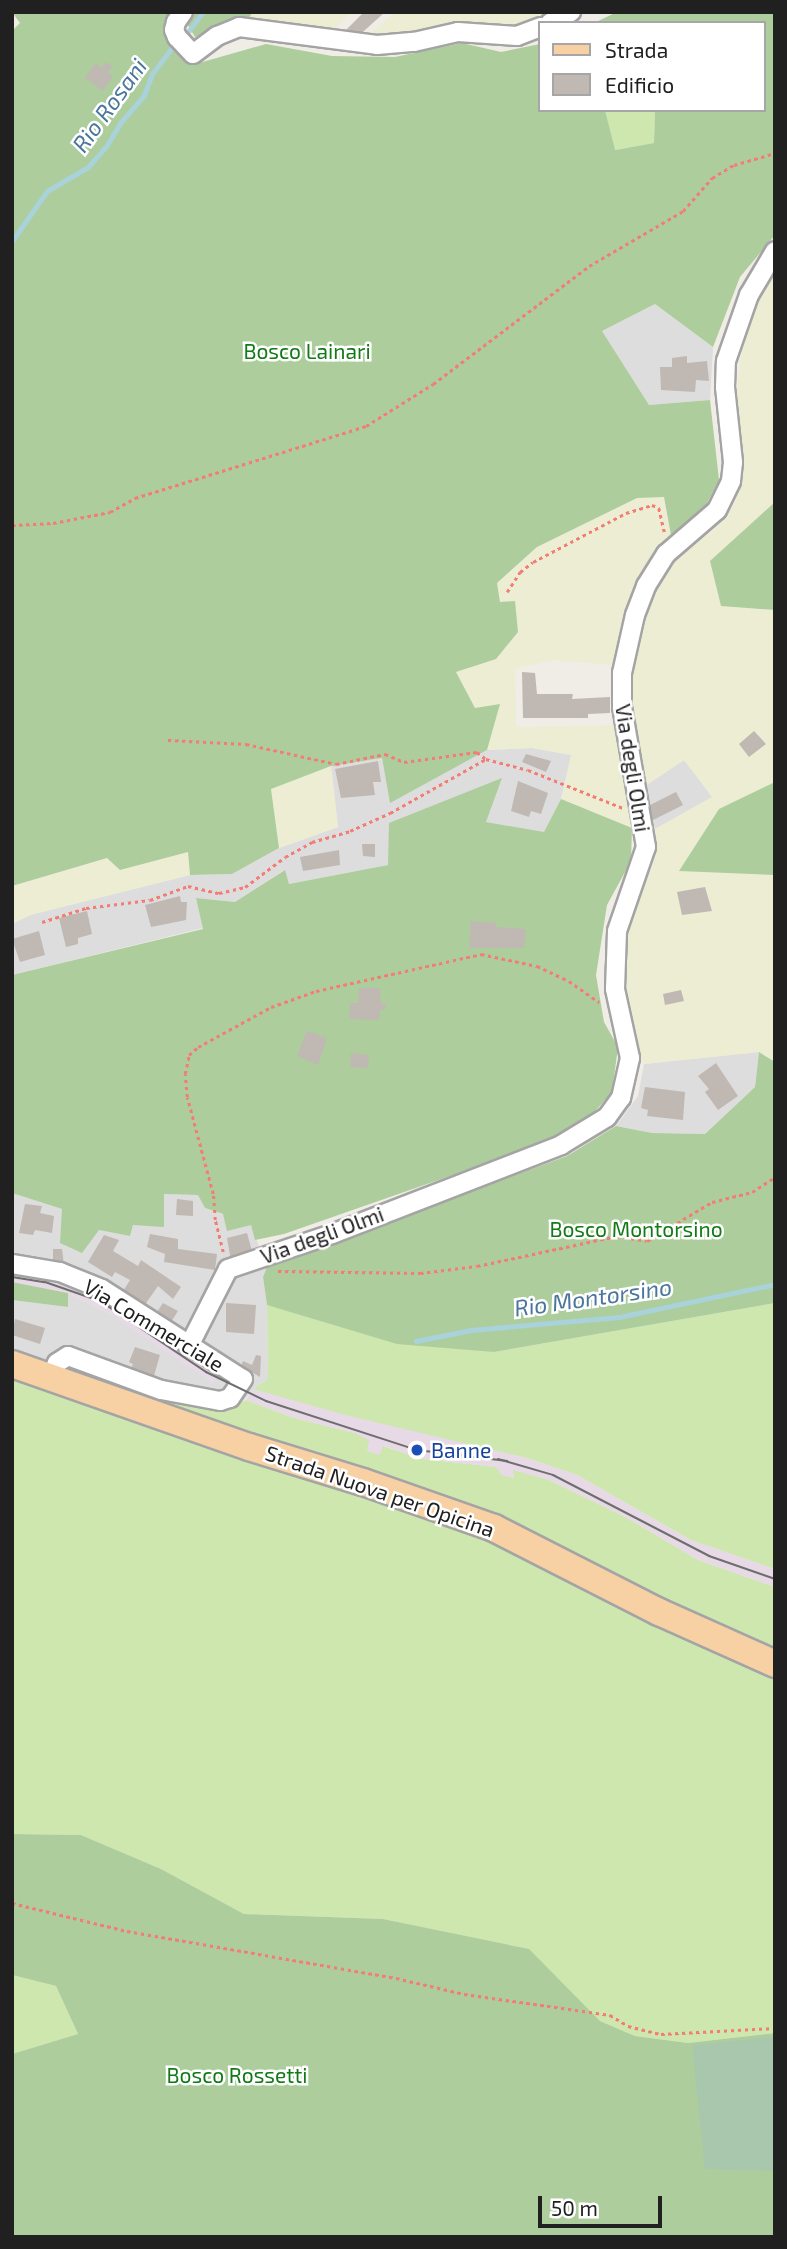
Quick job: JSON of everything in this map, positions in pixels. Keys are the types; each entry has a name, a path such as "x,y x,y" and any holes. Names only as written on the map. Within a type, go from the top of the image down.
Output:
{"main road":[{"name":"Strada Nuova per Opicina","path":"12,1364 210,1434 486,1524 659,1612 775,1664"}],"street":[{"path":"183,12 174,30 193,54 217,36 239,27 377,45 414,42 458,32 517,36 538,28"},
{"path":"554,21 571,12"},
{"name":"Via degli Olmi","path":"228,1269 332,1234 561,1145 607,1117 621,1098 630,1058 615,989 616,941 622,910 646,847 622,707 622,673 640,600 666,554 716,510 731,481 733,462 725,387 726,361 749,295 775,251"},
{"name":"Via Commerciale","path":"12,1264 60,1272 90,1283 123,1301 243,1379 230,1398 220,1401 173,1393 68,1356 57,1363 51,1376"},
{"path":"189,1346 228,1269"}],"path":[{"path":"12,525 52,523 110,512 135,498 366,426 433,384 589,266 683,211 712,177 734,165 775,153"},
{"path":"507,592 520,572 563,543 626,513 652,505 659,508 663,515 666,554"},
{"path":"168,740 246,744 337,764 385,754 404,762 477,752 486,759 527,770 642,816"},
{"path":"42,922 86,908 150,900 188,886 219,893 246,887 285,857 312,842 350,831 390,813 486,759"},
{"path":"228,1269 215,1220 213,1194 187,1097 185,1074 189,1055 198,1048 271,1007 316,991 481,954 520,961 569,981 590,994 621,1023"},
{"path":"271,1271 420,1273 477,1266 617,1236 647,1241 712,1202 752,1192 775,1177"},
{"path":"12,1903 127,1931 396,1978 464,1994 610,2015 628,2026 661,2034 775,2028"}],"shaded area":[{"path":"655,304 713,347 710,400 649,405 602,331"},
{"path":"532,748 572,755 561,799 544,833 486,822 501,779 388,865 289,884 284,870 235,902 196,898 203,928 12,975 12,924 30,915 190,875 232,874 279,848 338,827 331,766 382,758 390,802 487,750"},
{"path":"684,760 713,797 655,829 645,786"},
{"path":"759,1052 755,1087 705,1134 652,1133 616,1126 638,1096 644,1064"},
{"path":"12,1193 62,1209 99,1230 130,1236 133,1225 164,1194 199,1195 205,1208 251,1225 267,1267 263,1277 267,1305 268,1379 253,1389 241,1404 229,1409 198,1407 12,1349 12,1300 68,1307 68,1293 110,1314 101,1295 12,1271"},
{"path":"12,1271 59,1279 101,1295 222,1372 213,1383 110,1314 68,1293 12,1282"},
{"path":"253,1389 527,1458 577,1475 691,1540 775,1569 775,1587 698,1560 627,1518 549,1480 514,1471 515,1478 500,1475 496,1467 423,1459 384,1446 381,1456 367,1451 354,1433 294,1418 246,1400"}],"green space":[{"name":"Bosco Lainari","path":"12,12 171,12 165,27 173,46 192,65 266,44 332,56 395,57 462,43 501,52 538,44 538,112 606,112 615,150 654,143 655,112 766,112 766,21 598,21 617,12 775,12 775,235 740,277 713,347 655,304 602,331 649,405 710,400 719,480 705,507 671,535 664,497 637,498 537,547 497,583 500,602 515,601 518,632 496,659 456,672 475,708 500,704 487,750 390,803 382,758 331,766 271,789 279,848 232,874 190,875 188,852 120,870 107,858 12,886 12,31 20,23"},
{"path":"193,12 252,12 250,17 195,37 186,22"},
{"path":"252,12 352,12 335,28 250,17"},
{"path":"390,12 552,12 523,26 502,29 465,23 442,24 409,33 369,35 392,15"},
{"path":"605,112 655,112 654,143 614,150"},
{"path":"775,269 775,502 710,562 721,606 775,610 775,782 719,809 680,870 775,875 775,1062 759,1052 644,1064 633,1034 623,982 625,944 634,906 653,867 655,829 712,797 684,760 645,786 630,679 654,591 673,561 718,527 735,503 743,475 737,388 743,342 758,298"},
{"path":"664,497 671,535 654,557 629,603 614,665 553,660 515,669 516,727 615,725 623,747 632,828 561,799 571,755 532,748 487,750 500,704 475,708 456,672 496,659 515,601 500,603 497,583 537,547 637,498"},
{"path":"775,502 775,610 721,606 710,561"},
{"path":"331,766 338,827 279,848 271,789"},
{"path":"502,778 486,822 544,832 561,799 632,828 631,861 607,905 596,975 604,1022 618,1047 612,1092 590,1117 544,1143 284,1234 255,1240 251,1225 227,1231 223,1214 205,1208 198,1195 164,1194 164,1227 133,1225 130,1236 99,1230 82,1253 60,1243 62,1209 12,1193 12,975 203,929 196,898 235,902 285,870 289,884 388,865 389,823"},
{"path":"775,782 775,875 679,871 719,809"},
{"path":"188,852 190,875 30,915 12,924 12,886 107,858 121,870"},
{"name":"Bosco Montorsino","path":"759,1052 775,1062 775,1303 494,1352 397,1344 267,1305 263,1277 267,1267 567,1156 616,1126 652,1133 705,1134 755,1087"},
{"path":"12,1282 68,1293 68,1307 12,1300"},
{"path":"775,1303 775,1569 691,1540 577,1475 527,1458 345,1415 253,1389 268,1379 267,1305 319,1319 494,1352"},
{"path":"66,1367 83,1369 150,1395 198,1407 229,1409 246,1400 294,1418 354,1433 369,1440 367,1451 380,1455 383,1446 423,1459 496,1467 501,1475 514,1478 513,1470 549,1480 627,1518 698,1560 775,1587 775,1651 740,1638 475,1510"},
{"path":"12,1380 74,1395 418,1510 503,1543 775,1675 775,2033 688,2043 635,2036 600,2021 528,1949 383,1919 244,1914 161,1869 81,1835 12,1834"},
{"name":"Bosco Rossetti","path":"12,1834 81,1835 161,1869 244,1914 383,1919 529,1949 600,2021 635,2036 688,2043 775,2033 775,2237 12,2237 12,2054 78,2034 56,1986 12,1975"},
{"path":"12,1975 56,1986 78,2034 12,2054"},
{"path":"775,2037 775,2171 705,2169 692,2045"}],"building":[{"path":"364,12 385,12 355,39 341,35"},
{"path":"106,62 112,66 108,73 113,76 103,91 85,78 95,63 102,68"},
{"path":"687,356 687,363 707,361 709,381 696,380 695,392 661,390 660,367 672,367 672,358"},
{"path":"522,672 535,673 537,694 573,694 572,699 610,697 610,713 588,714 588,718 523,718"},
{"path":"754,731 766,744 749,757 739,744"},
{"path":"526,754 551,761 546,772 522,762"},
{"path":"378,761 381,782 373,782 375,795 341,798 335,769"},
{"path":"518,781 548,793 541,814 531,811 529,817 511,811"},
{"path":"676,792 683,805 653,820 648,806"},
{"path":"362,844 375,844 375,857 363,856"},
{"path":"339,850 340,865 303,871 300,857"},
{"path":"705,887 712,911 682,915 677,892"},
{"path":"180,896 181,902 187,902 186,920 151,927 145,905"},
{"path":"87,911 92,934 78,938 78,944 66,947 59,918"},
{"path":"471,921 496,923 496,927 526,929 524,948 469,948"},
{"path":"39,931 45,955 20,962 12,939"},
{"path":"359,988 380,988 381,1004 386,1004 385,1009 380,1010 379,1020 349,1019 350,1003 358,1003"},
{"path":"681,990 684,1001 665,1005 663,994"},
{"path":"307,1031 327,1038 318,1065 297,1056"},
{"path":"351,1053 369,1055 368,1068 350,1067"},
{"path":"716,1063 738,1096 718,1110 705,1092 709,1089 698,1076"},
{"path":"645,1087 685,1092 683,1120 647,1116 648,1110 641,1108"},
{"path":"177,1199 193,1201 193,1216 176,1215"},
{"path":"25,1204 42,1206 40,1213 54,1216 52,1233 35,1230 33,1235 19,1233"},
{"path":"247,1233 253,1255 231,1261 227,1238"},
{"path":"150,1234 178,1239 178,1249 217,1254 215,1270 164,1262 165,1254 147,1247"},
{"path":"104,1235 119,1240 113,1251 138,1266 141,1260 181,1287 173,1299 158,1286 144,1306 122,1293 130,1280 115,1272 112,1277 88,1262"},
{"path":"53,1249 62,1249 64,1265 53,1263"},
{"path":"163,1303 178,1311 169,1325 155,1315"},
{"path":"226,1303 256,1305 254,1334 226,1332"},
{"path":"15,1319 45,1328 40,1344 12,1335"},
{"path":"135,1347 160,1355 153,1379 130,1371 133,1364 129,1362"},
{"path":"256,1355 261,1356 260,1377 241,1366 243,1361 252,1365"}],"waterway":[{"name":"Rio Rosani","path":"184,37 203,12"},
{"name":"Rio Rosani","path":"12,241 47,191 88,167 107,145 120,123 144,95 152,74 173,46"},
{"name":"Rio Montorsino","path":"416,1341 471,1330 619,1317 775,1284"}],"tram line":[{"path":"12,1277 45,1282 100,1301 206,1372 266,1401 417,1450 507,1461"},
{"path":"498,1459 553,1475 709,1556 775,1579"}],"place":[{"name":"Banne","path":"417,1450"}]}
